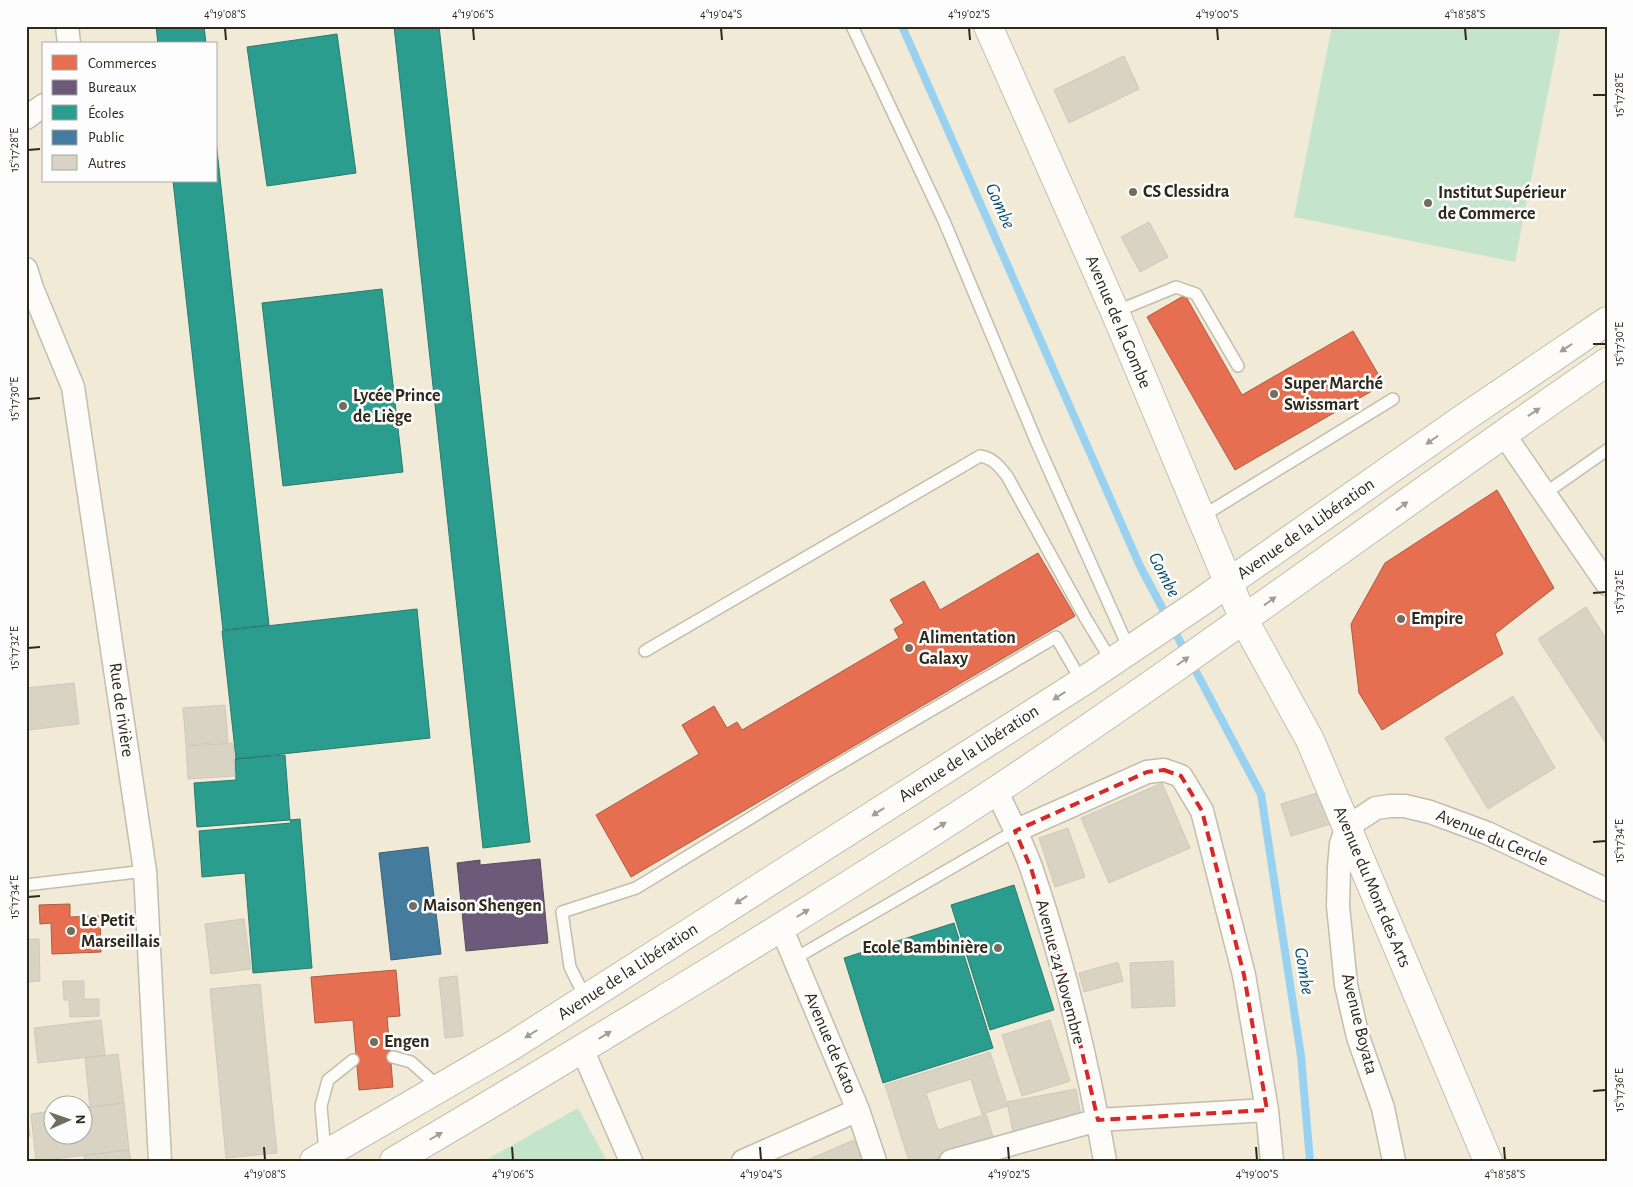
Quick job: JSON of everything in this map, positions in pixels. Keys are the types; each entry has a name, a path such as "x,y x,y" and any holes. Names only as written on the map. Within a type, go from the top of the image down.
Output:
{"main road":[{"name":"Avenue de la Gombe","path":"988,26 1115,312 1244,619"},
{"name":"Avenue de la Libération","path":"320,1157 510,1047 1082,682 1228,584 1461,420 1607,321"},
{"name":"Avenue de la Libération","path":"394,1161 781,927 996,790 1244,619 1503,433 1607,362"},
{"name":"Avenue du Mont des Arts","path":"1244,619 1310,740 1488,1161"}],"street":[{"path":"67,26 69,42"},
{"path":"26,118 42,106"},
{"name":"Rue de rivière","path":"26,270 73,387 146,870 160,1161"},
{"path":"1503,433 1607,584"},
{"path":"1015,831 1147,772 1164,770 1181,776 1202,811 1244,975 1267,1110 1272,1161"},
{"name":"Avenue 24 Novembre","path":"996,790 1031,868 1068,992 1098,1120 1105,1161"},
{"name":"Avenue du Cercle","path":"1347,827 1376,808 1406,806 1430,812 1487,833 1607,890"},
{"name":"Avenue Boyata","path":"1347,827 1341,844 1338,906 1346,986 1358,1036 1382,1108 1394,1161"},
{"name":"Avenue de Kato","path":"781,927 858,1110 875,1161"},
{"path":"582,1049 630,1161"},
{"path":"743,1161 858,1110"},
{"path":"951,1161 1098,1120 1267,1110"}],"lane":[{"path":"852,26 944,221 1037,443 1129,651"},
{"path":"1115,312 1176,288 1187,290 1196,294 1238,366"},
{"path":"1201,517 1394,399"},
{"path":"1544,494 1607,450"},
{"path":"645,651 980,456 990,458 1000,466 1086,619 1129,651"},
{"path":"586,999 570,967 562,912 636,888 824,773 1056,637 1082,682"},
{"path":"794,960 1015,831"},
{"path":"26,885 146,870"},
{"path":"393,1057 411,1062 440,1088"},
{"path":"320,1157 322,1106 328,1080 353,1060"}],"highlighted area":[{"path":"1164,770 1181,776 1202,811 1244,975 1267,1110 1098,1120 1068,992 1031,868 1015,831 1147,772"}],"green space":[{"path":"1332,26 1561,26 1515,262 1294,217"},
{"path":"578,1108 607,1161 484,1161"}],"building: Commerces":[{"path":"1185,295 1242,395 1353,331 1384,384 1235,470 1147,317"},
{"path":"1497,490 1554,588 1495,634 1503,654 1382,730 1359,693 1351,624 1385,563"},
{"path":"1038,553 1075,616 631,877 596,815 699,754 682,725 714,706 727,728 737,722 742,730 899,638 894,629 904,623 890,600 924,581 940,610"},
{"path":"70,904 70,917 100,916 101,952 52,954 51,923 40,924 39,905"},
{"path":"396,970 400,1016 387,1017 393,1087 359,1090 353,1020 315,1023 311,977"}],"building: Bureaux":[{"path":"540,859 548,943 466,951 457,863 480,860 480,865"}],"building: Écoles":[{"path":"156,26 204,26 206,42 158,42"},
{"path":"394,26 439,26 530,842 483,848"},
{"path":"337,34 356,173 267,186 247,47"},
{"path":"218,159 269,625 223,630 173,182 218,182"},
{"path":"382,289 403,472 283,486 262,303"},
{"path":"417,609 430,738 236,759 222,631"},
{"path":"285,755 290,820 197,827 194,783 236,780 235,759"},
{"path":"300,819 312,968 253,973 245,873 202,877 199,831 291,823 290,820"},
{"path":"1014,885 1054,1010 990,1030 951,905"},
{"path":"954,923 993,1048 883,1083 844,958"}],"building: Public":[{"path":"428,847 441,954 391,960 379,853"}],"building: Autres":[{"path":"1124,56 1139,89 1069,123 1054,90"},
{"path":"1149,222 1168,257 1140,272 1121,237"},
{"path":"1586,607 1607,640 1607,745 1538,639"},
{"path":"74,683 79,724 28,730 26,688"},
{"path":"1513,696 1555,768 1488,809 1445,738"},
{"path":"225,705 228,742 186,745 183,708"},
{"path":"233,743 235,776 188,779 186,746"},
{"path":"1162,783 1190,848 1109,883 1081,818"},
{"path":"1324,791 1334,823 1291,836 1281,804"},
{"path":"1068,828 1085,877 1055,887 1039,838"},
{"path":"244,919 251,969 211,974 205,924"},
{"path":"26,939 39,939 40,981 26,982"},
{"path":"1173,961 1175,1006 1132,1008 1130,963"},
{"path":"1118,962 1123,981 1084,992 1079,973"},
{"path":"457,976 463,1036 445,1038 439,978"},
{"path":"63,981 84,981 84,999 99,999 99,1016 70,1017 69,1000 64,1000"},
{"path":"260,984 277,1153 226,1158 210,989"},
{"path":"101,1020 105,1055 38,1063 34,1028"},
{"path":"1050,1020 1070,1081 1022,1096 1002,1035"},
{"path":"990,1052 1008,1106 982,1114 971,1079 926,1093 938,1130 986,1114 994,1140 930,1161 909,1161 885,1085"},
{"path":"118,1054 124,1103 92,1107 92,1094 89,1094 85,1058"},
{"path":"1076,1089 1082,1120 1013,1132 1007,1102"},
{"path":"124,1103 129,1150 36,1161 31,1114 42,1112 42,1144 92,1144 92,1107"},
{"path":"26,1105 30,1136 26,1137"},
{"path":"854,1140 863,1161 805,1161"},
{"path":"129,1150 131,1161 85,1161 84,1155"}],"waterway":[{"name":"Gombe","path":"902,26 1140,566 1261,794 1301,1056 1310,1161"}],"place":[{"name":"CS Clessidra","path":"1133,192"},
{"name":"Institut Supérieur de Commerce","path":"1428,203"},
{"name":"Super Marché Swissmart","path":"1274,394"},
{"name":"Lycée Prince de Liège","path":"343,406"},
{"name":"Empire","path":"1401,619"},
{"name":"Alimentation Galaxy","path":"909,648"},
{"name":"Maison Shengen","path":"413,906"},
{"name":"Le Petit Marseillais","path":"71,931"},
{"name":"Ecole Bambinière","path":"998,948"},
{"name":"Engen","path":"374,1042"}]}
